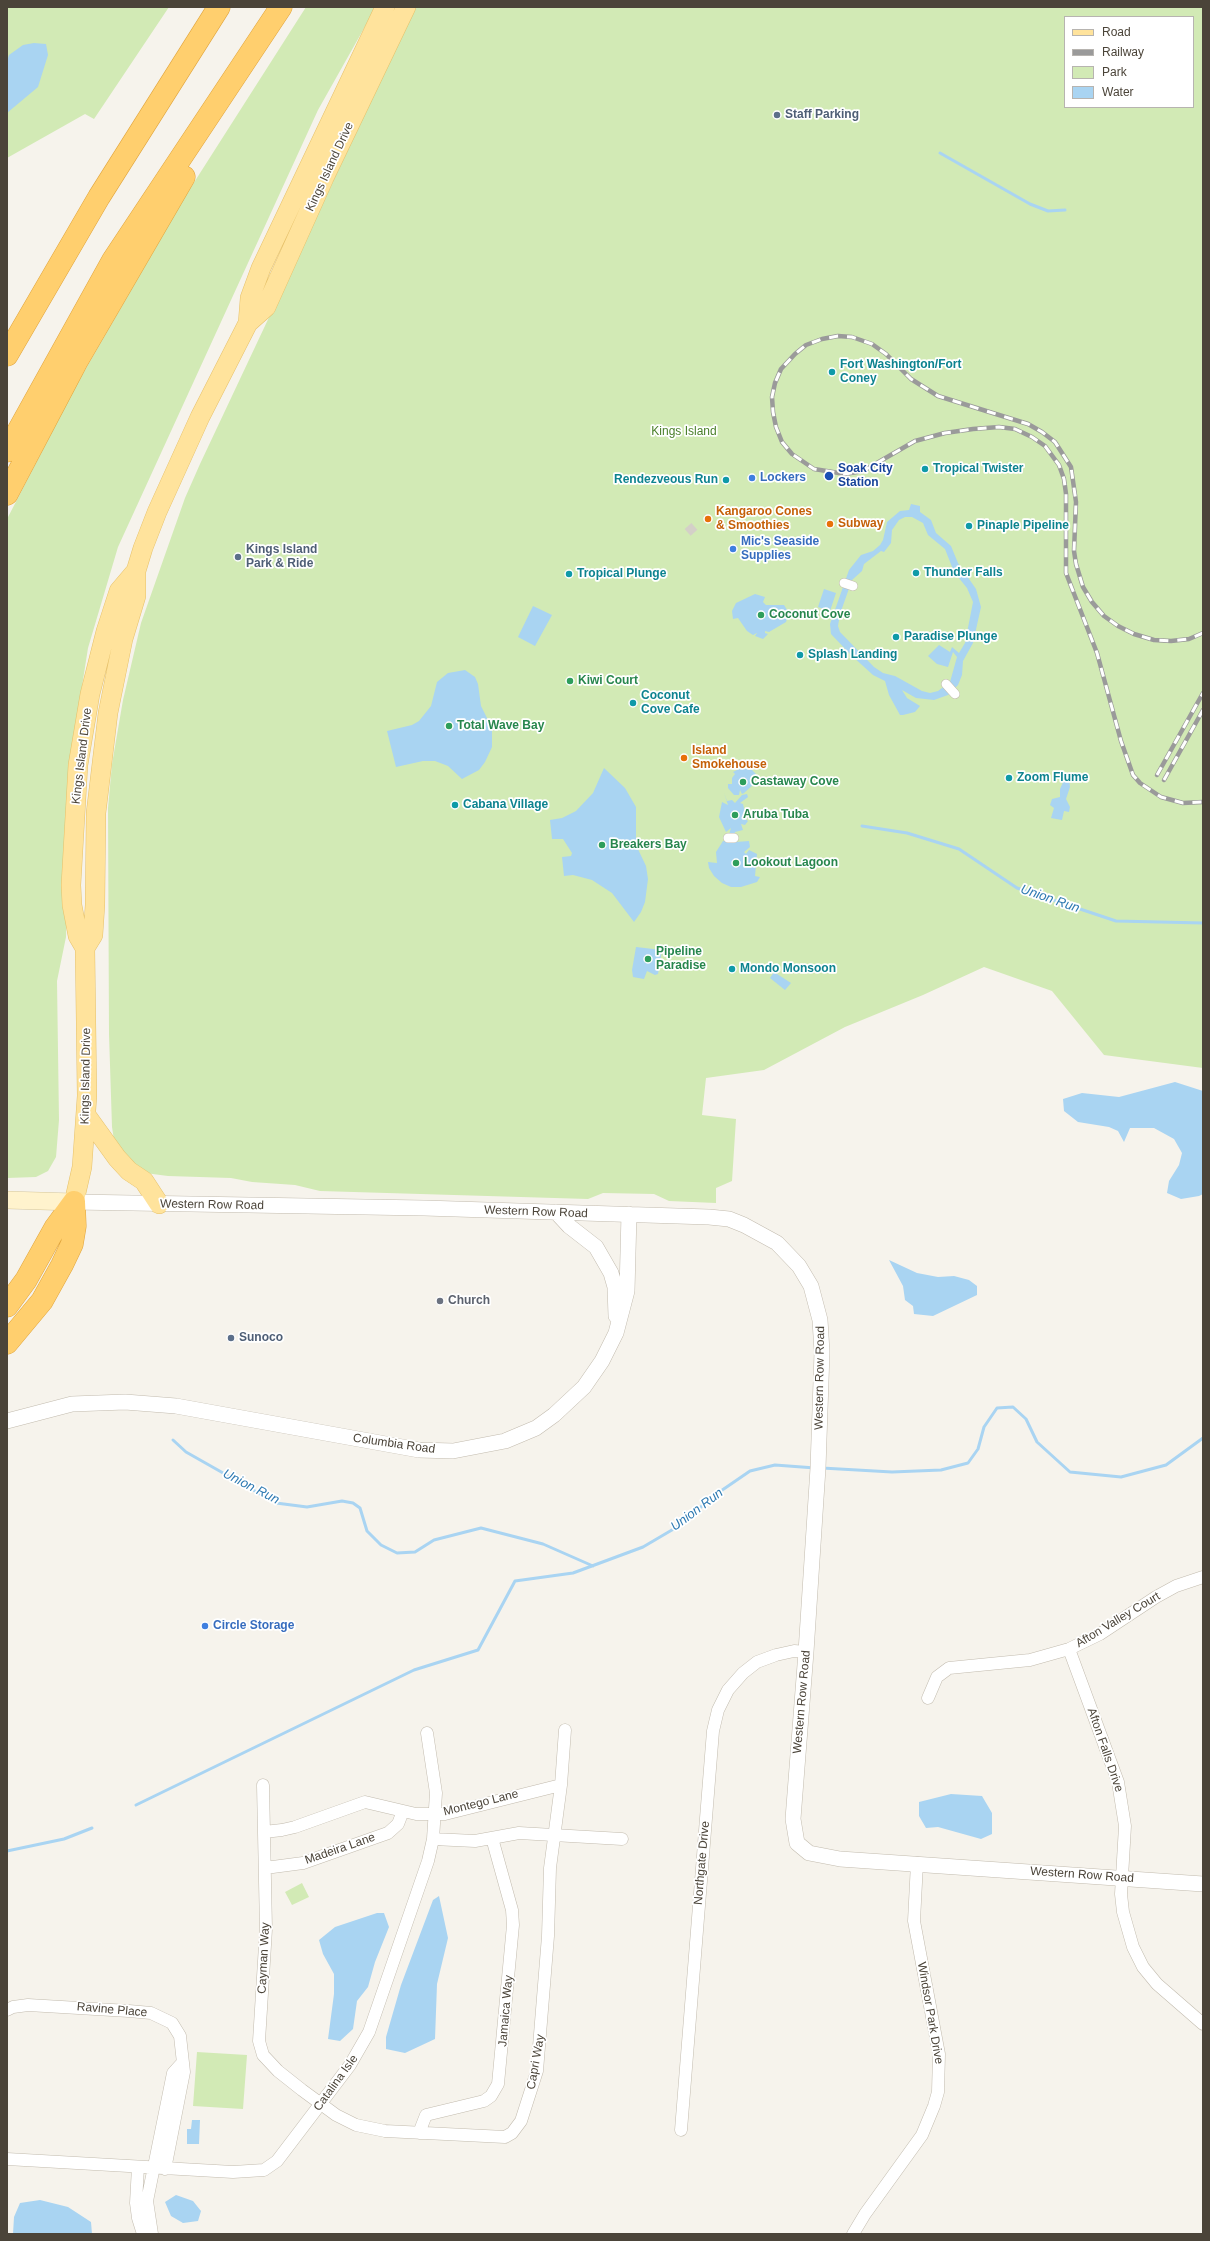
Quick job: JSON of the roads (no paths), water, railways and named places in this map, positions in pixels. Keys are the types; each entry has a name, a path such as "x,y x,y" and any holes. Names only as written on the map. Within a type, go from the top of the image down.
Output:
{"highway":[{"path":"7,355 98,197 219,7"},
{"path":"7,451 113,260 235,74 281,7"},
{"path":"7,494 77,361 150,234 223,112 235,74"},
{"path":"7,1306 26,1280 54,1228 74,1202"},
{"path":"7,1342 42,1300 62,1265 72,1244 75,1226 74,1202"}],"main road":[{"name":"Kings Island Drive","path":"248,323 250,298 261,268 385,7"},
{"name":"Kings Island Drive","path":"74,1202 82,1167 86,1115 85,948 93,935 96,814 104,740 123,638 136,596 136,571 163,498 200,417 248,323 266,307 324,178 406,7"},
{"path":"86,1115 117,1158 135,1176 144,1180 159,1204"},
{"name":"Western Row Road","path":"7,1200 74,1202"}],"street":[{"path":"844,583 854,586"},
{"path":"946,684 955,694"},
{"name":"Western Row Road","path":"74,1202 556,1212 729,1219 777,1243 791,1256 811,1286 820,1320 820,1409 817,1482 806,1652 792,1819 797,1843 803,1849 818,1856 1203,1884"},
{"path":"556,1212 569,1226 596,1247 611,1273 615,1287 614,1312 619,1323"},
{"name":"Columbia Road","path":"7,1421 72,1404 125,1402 176,1406 419,1450 453,1451 477,1448 505,1441 536,1428 554,1415 571,1401 595,1374 610,1346 619,1323 627,1291 629,1214"},
{"name":"Afton Valley Court","path":"928,1698 937,1677 949,1668 1030,1660 1069,1649 1100,1634 1156,1597 1176,1586 1203,1577"},
{"name":"Afton Falls Drive","path":"1069,1649 1118,1782 1124,1826 1121,1894 1125,1926 1143,1967 1167,1995 1203,2024"},
{"name":"Northgate Drive","path":"681,2130 712,1739 718,1710 728,1690 744,1673 758,1662 776,1655 806,1652"},
{"name":"Capri Way","path":"321,2103 336,2114 356,2125 385,2131 498,2138 512,2133 521,2121 537,2071 548,1936 550,1868 561,1785 565,1730"},
{"name":"Catalina Isle","path":"7,2159 233,2172 264,2170 277,2161 350,2065 369,2032 428,1861 433,1838 435,1815 435,1778 427,1733"},
{"name":"Cayman Way","path":"262,1785 266,1959 259,2041 260,2048 267,2061 278,2071 321,2103"},
{"name":"Montego Lane","path":"264,1832 288,1829 365,1802 373,1802 403,1811 435,1815 445,1814 561,1785"},
{"name":"Madeira Lane","path":"265,1868 303,1863 388,1833 398,1824 403,1811"},
{"path":"433,1838 460,1842 519,1833 622,1839"},
{"name":"Jamaica Way","path":"419,2133 426,2115 484,2101 491,2096 498,2084 513,1925 512,1910 492,1838"},
{"name":"Windsor Park Drive","path":"853,2234 865,2214 922,2135 938,2092 939,2054 914,1921 918,1863"},
{"name":"Ravine Place","path":"7,2010 13,2007 34,2005 151,2013 166,2019 177,2029 182,2043 182,2063 173,2073 159,2168 147,2201 152,2234"},
{"path":"138,2167 136,2203 138,2218 143,2234"}],"water":[{"path":"34,43 46,44 48,55 38,87 7,113 7,61 9,55 23,45"},
{"path":"911,504 920,506 920,512 931,520 936,533 951,546 958,563 976,589 981,607 973,643 963,661 962,675 958,685 948,695 934,700 916,698 902,690 907,698 920,706 915,712 900,715 889,695 885,681 873,675 851,655 831,634 830,624 849,570 861,555 873,551 880,545 883,540 887,522 900,511 909,510","holes":["905,517 912,517 923,523 928,535 945,549 954,572 967,588 973,602 965,643 959,653 952,647 950,652 939,645 928,656 937,664 948,667 953,652 957,657 950,682 938,691 930,693 922,691 895,676 883,673 874,667 840,632 838,626 840,614 852,580 862,571 864,564 881,551 884,552 891,543 892,530 899,520"]},
{"path":"824,589 836,593 830,611 818,607"},
{"name":"Coconut Cove","path":"755,594 765,597 763,602 766,605 784,605 789,613 786,622 769,632 765,631 765,633 768,634 763,639 755,636 757,633 753,635 747,631 738,618 733,619 732,611 736,603"},
{"path":"533,606 552,615 535,646 518,637"},
{"name":"Total Wave Bay","path":"465,670 475,677 478,684 481,706 492,728 492,747 485,762 479,770 462,779 448,766 435,761 423,761 396,767 387,731 412,725 419,721 431,706 437,682 448,673"},
{"name":"Breakers Bay","path":"604,768 625,788 636,807 636,845 646,866 648,879 645,902 641,912 634,922 612,893 592,880 573,875 564,876 562,857 571,856 572,853 563,839 552,839 550,820 562,818 576,811 593,793"},
{"name":"Castaway Cove","path":"741,768 752,770 756,774 754,775 754,784 744,793 742,794 740,790 739,795 734,795 728,788 728,784 732,784 732,778 735,774 733,772"},
{"path":"1064,780 1069,780 1070,787 1066,799 1070,807 1069,812 1064,811 1062,820 1051,818 1054,808 1050,805 1052,799 1060,797 1060,789"},
{"name":"Lookout Lagoon","path":"724,793 727,801 732,800 735,803 742,795 747,794 748,797 740,803 743,804 745,812 751,813 751,816 746,816 744,818 748,821 745,825 741,824 743,830 735,832 734,838 736,842 749,841 750,847 744,852 746,854 749,850 757,854 755,876 760,877 757,882 741,887 731,887 722,883 714,876 709,868 708,862 717,863 716,852 723,841 727,841 731,828 726,832 719,817 722,802 728,805"},
{"name":"Pipeline Paradise","path":"636,947 662,950 658,974 655,975 647,971 644,979 633,977 632,970"},
{"path":"774,972 791,983 785,990 770,978"},
{"path":"1175,1082 1203,1091 1203,1194 1181,1199 1167,1193 1169,1181 1179,1165 1182,1153 1174,1139 1154,1128 1130,1128 1124,1142 1118,1131 1109,1127 1078,1122 1064,1111 1063,1099 1082,1093 1119,1097"},
{"path":"889,1260 917,1273 938,1277 954,1276 969,1280 977,1286 977,1295 933,1316 914,1314 913,1306 905,1300 903,1286"},
{"path":"951,1794 982,1796 992,1813 992,1834 981,1839 938,1827 926,1828 919,1816 919,1802"},
{"path":"439,1896 448,1938 437,1984 435,2039 405,2053 386,2049 386,2037 401,1985 433,1900"},
{"path":"377,1913 384,1913 389,1927 375,1962 368,1987 357,2001 353,2029 340,2041 328,2039 334,1994 334,1974 323,1954 319,1940 335,1927"},
{"path":"192,2120 200,2120 199,2144 187,2144 187,2129 191,2129"},
{"path":"176,2195 193,2201 201,2211 198,2221 183,2223 171,2216 165,2202"},
{"path":"40,2200 68,2207 91,2222 92,2234 13,2234 14,2217 20,2203"}],"waterway":[{"path":"940,153 1030,204 1048,211 1065,210"},
{"name":"Union Run","path":"862,826 907,833 959,849 1017,888 1116,921 1203,923"},
{"name":"Union Run","path":"822,1468 892,1472 941,1470 968,1463 978,1449 984,1427 997,1408 1013,1407 1026,1419 1037,1442 1070,1472 1121,1477 1166,1465 1203,1438"},
{"name":"Union Run","path":"173,1440 186,1452 276,1503 307,1507 342,1501 353,1503 360,1508 367,1531 381,1545 397,1553 415,1552 434,1540 481,1528 543,1544 593,1566"},
{"path":"136,1805 414,1670 478,1650 515,1581 573,1573 643,1547 677,1527 715,1495 750,1471 775,1465 815,1468"},
{"path":"7,1851 64,1839 92,1828"}],"tunnel":[{"path":"688,526 697,536"}],"railway":[{"path":"1203,633 1189,639 1171,641 1154,640 1134,634 1118,626 1104,616 1092,602 1083,587 1076,564 1074,551 1076,502 1071,467 1055,442 1042,432 1028,424 938,396 911,379 886,354 872,344 852,337 838,336 822,339 806,345 781,369 775,383 772,397 776,427 782,442 792,454 814,469 845,474 863,471 915,441 945,433 973,429 999,427 1015,429 1032,437 1045,446 1059,465 1064,479 1066,494 1066,573 1097,653 1121,741 1133,775 1140,783 1161,797 1183,803 1203,802"},
{"path":"1157,775 1203,693"},
{"path":"1164,780 1203,710"}],"place":[{"name":"Staff Parking","path":"777,115"},
{"name":"Fort Washington/Fort Coney","path":"832,372"},
{"name":"Tropical Twister","path":"925,469"},
{"name":"Soak City Station","path":"829,476"},
{"name":"Lockers","path":"752,478"},
{"name":"Rendezveous Run","path":"726,480"},
{"name":"Kangaroo Cones & Smoothies","path":"708,519"},
{"name":"Subway","path":"830,524"},
{"name":"Pinaple Pipeline","path":"969,526"},
{"name":"Mic's Seaside Supplies","path":"733,549"},
{"name":"Kings Island Park & Ride","path":"238,557"},
{"name":"Thunder Falls","path":"916,573"},
{"name":"Tropical Plunge","path":"569,574"},
{"name":"Coconut Cove","path":"761,615"},
{"name":"Paradise Plunge","path":"896,637"},
{"name":"Splash Landing","path":"800,655"},
{"name":"Kiwi Court","path":"570,681"},
{"name":"Coconut Cove Cafe","path":"633,703"},
{"name":"Total Wave Bay","path":"449,726"},
{"name":"Island Smokehouse","path":"684,758"},
{"name":"Zoom Flume","path":"1009,778"},
{"name":"Castaway Cove","path":"743,782"},
{"name":"Cabana Village","path":"455,805"},
{"name":"Aruba Tuba","path":"735,815"},
{"name":"Breakers Bay","path":"602,845"},
{"name":"Lookout Lagoon","path":"736,863"},
{"name":"Pipeline Paradise","path":"648,959"},
{"name":"Mondo Monsoon","path":"732,969"},
{"name":"Church","path":"440,1301"},
{"name":"Sunoco","path":"231,1338"},
{"name":"Circle Storage","path":"205,1626"}],"park label":[{"name":"Kings Island","path":"684,432"}]}
